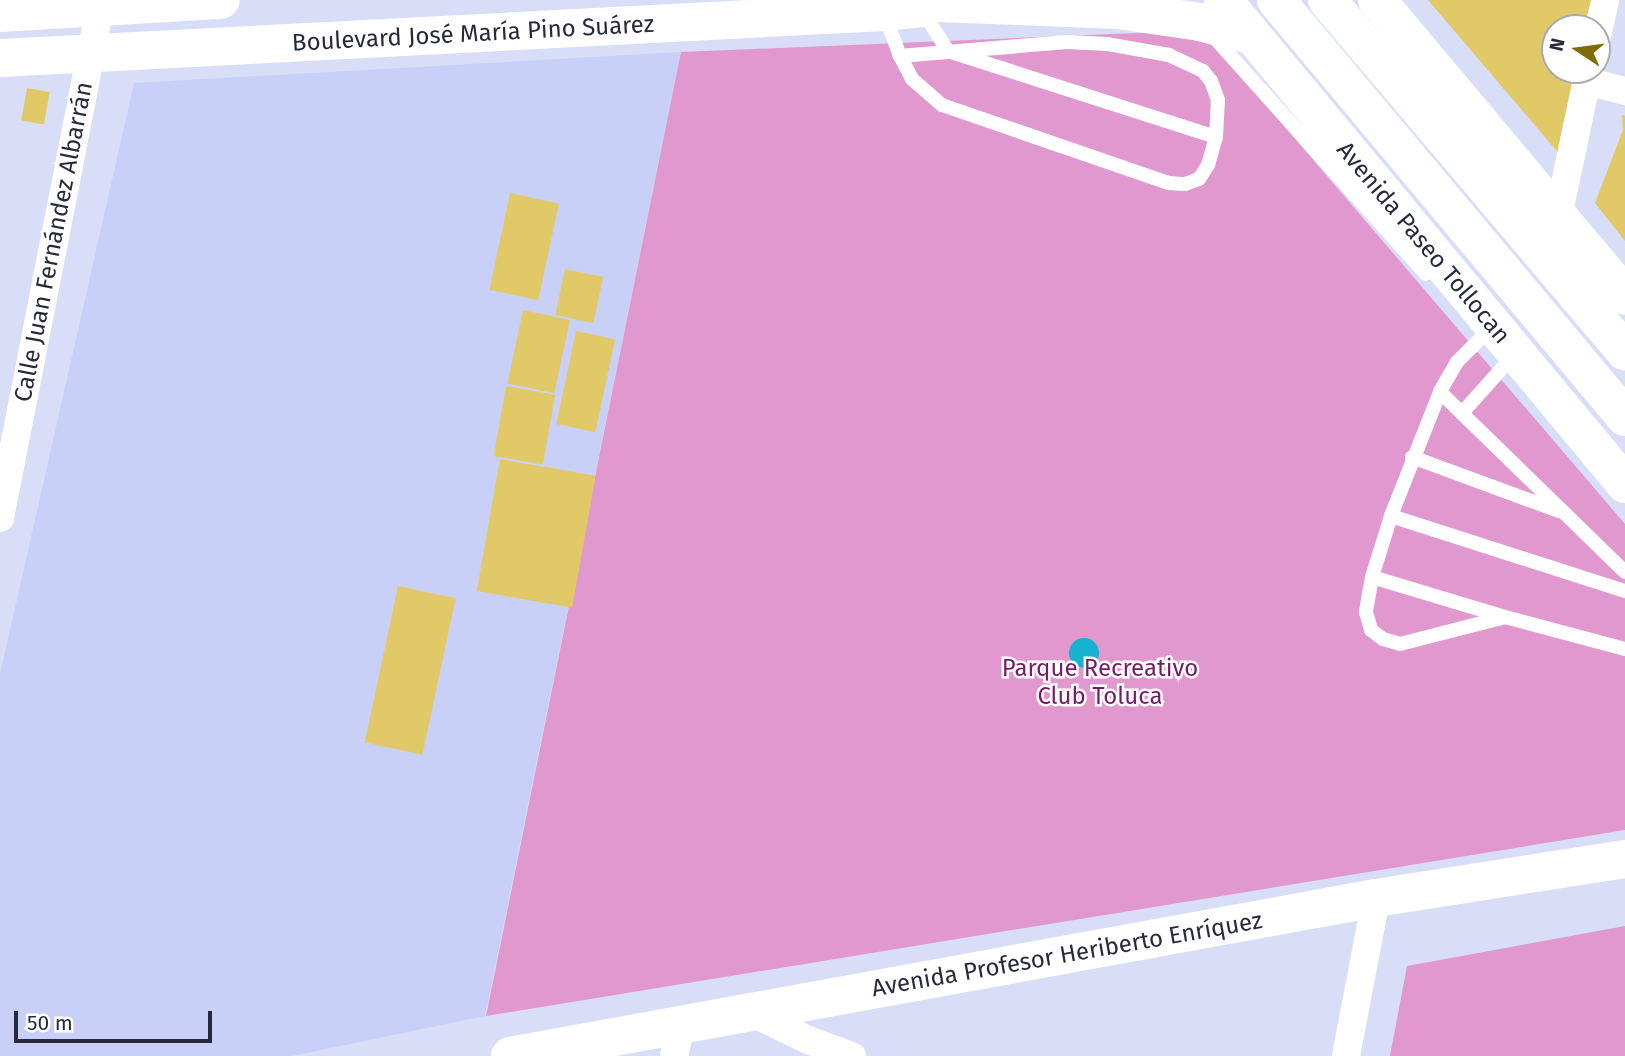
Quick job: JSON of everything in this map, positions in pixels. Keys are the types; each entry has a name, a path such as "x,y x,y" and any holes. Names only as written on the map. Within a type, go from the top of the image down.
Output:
{"main road":[{"path":"0,13 221,0"},
{"path":"1377,0 1625,296"},
{"path":"1328,2 1625,352"},
{"name":"Boulevard José María Pino Suárez","path":"0,58 922,6 1211,11 1250,35"},
{"name":"Avenida Paseo Tollocan","path":"1287,13 1625,417"},
{"name":"Avenida Paseo Tollocan","path":"1250,35 1491,335 1625,484"},
{"name":"Avenida Profesor Heriberto Enríquez","path":"510,1056 678,1041 752,1013 1376,898 1625,859"}],"street":[{"name":"Calle Juan Fernández Albarrán","path":"0,518 100,7"},
{"path":"1558,217 1586,84"},
{"path":"1609,84 1625,91"},
{"path":"1346,1056 1376,898"},
{"path":"752,1013 807,1040 852,1056"}],"lane":[{"path":"922,6 948,51 1216,137"},
{"path":"900,56 922,6"},
{"path":"1211,11 1436,285"},
{"path":"1067,42 1108,44 1169,55 1203,71 1211,81 1218,100 1216,137 1208,165 1199,179 1185,184 1169,183 942,105 912,79 900,56 1067,42"},
{"path":"1491,335 1457,362 1440,392 1412,457 1391,516 1372,576 1366,612 1371,630 1383,639 1400,645 1413,644 1506,617"},
{"path":"1462,413 1491,335"},
{"path":"1440,392 1625,572"},
{"path":"1412,457 1564,513"},
{"path":"1391,516 1625,591"},
{"path":"1372,576 1506,617 1625,649"}],"shaded area":[{"path":"681,52 485,1016 292,1056 0,1056 0,674 134,83"}],"green space":[{"name":"Parque Recreativo Club Toluca","path":"1161,32 1214,44 1625,524 1625,830 486,1016 681,52"},
{"path":"1625,926 1625,1056 1390,1056 1407,966"}],"water":[{"path":"1084,638 1095,642 1099,653 1095,664 1084,668 1073,664 1069,653 1073,642"}],"building":[{"path":"1428,0 1597,0 1594,14 1541,14 1541,84 1578,84 1561,156"},
{"path":"27,88 50,92 44,124 21,120"},
{"path":"1622,115 1625,116 1625,241 1595,203 1623,130"},
{"path":"510,193 559,203 538,300 489,290"},
{"path":"565,269 603,277 593,323 555,315"},
{"path":"523,310 570,320 554,393 507,383"},
{"path":"576,331 615,339 595,432 556,424"},
{"path":"506,386 555,395 543,465 494,456"},
{"path":"500,459 596,476 572,608 477,591"},
{"path":"398,586 456,598 422,755 365,743"}]}
